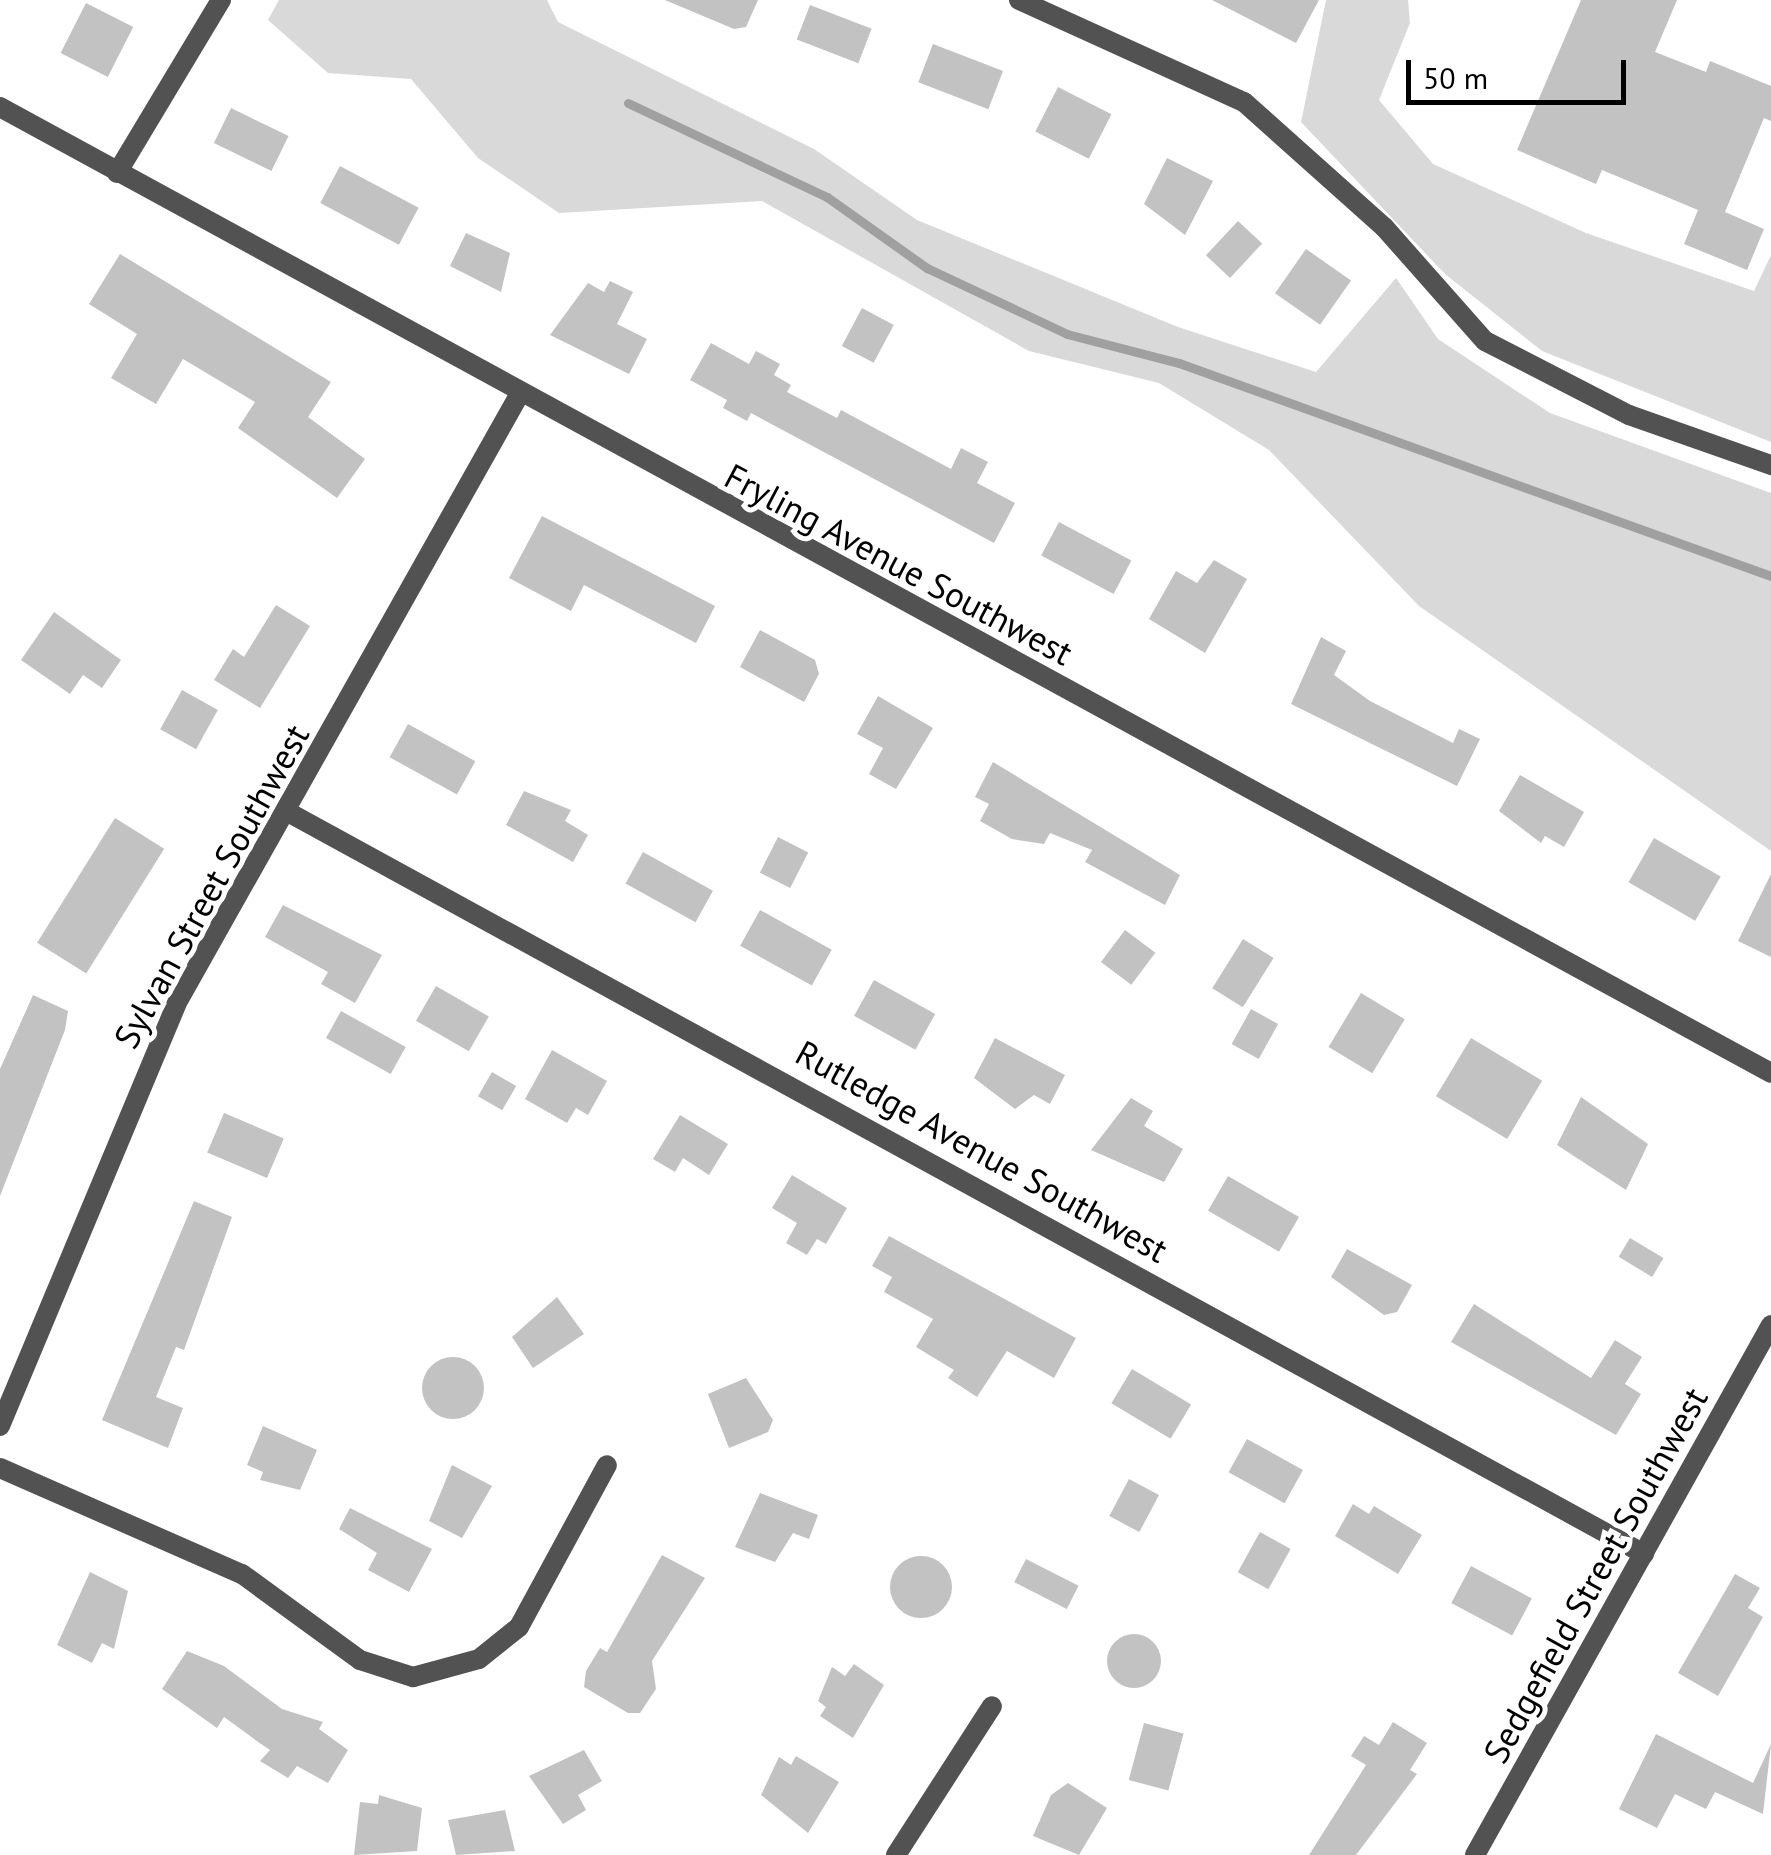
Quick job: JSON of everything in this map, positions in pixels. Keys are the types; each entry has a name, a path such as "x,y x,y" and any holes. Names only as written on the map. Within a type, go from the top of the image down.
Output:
{"street":[{"path":"117,173 221,0"},
{"path":"1019,0 1244,102 1384,226 1485,341 1629,415 1771,465"},
{"name":"Fryling Avenue Southwest","path":"0,107 518,394 1771,1073"},
{"name":"Sylvan Street Southwest","path":"0,1426 154,1053 518,394"},
{"name":"Rutledge Avenue Southwest","path":"286,810 1644,1554"},
{"name":"Sedgefield Street Southwest","path":"1475,1855 1771,1325"},
{"path":"0,1468 242,1574 360,1660 413,1677 479,1659 519,1628 606,1464"},
{"path":"896,1855 992,1706"}],"shaded area":[{"path":"279,0 547,0 558,22 814,149 917,220 1178,327 1316,372 1396,278 1438,339 1550,413 1771,493 1771,851 1419,606 1269,450 1159,383 1029,351 762,201 559,213 478,158 411,79 328,73 268,20"},
{"path":"1326,0 1408,0 1410,23 1379,100 1433,164 1586,233 1754,291 1771,255 1771,442 1542,351 1445,274 1301,122"}],"building":[{"path":"665,0 758,0 746,27 734,29"},
{"path":"1212,0 1319,0 1296,43"},
{"path":"1581,0 1677,0 1655,52 1706,72 1710,61 1771,86 1771,121 1764,118 1725,212 1764,229 1747,270 1684,244 1698,210 1602,170 1596,184 1517,150"},
{"path":"86,3 133,27 108,77 61,53"},
{"path":"810,5 872,29 858,63 797,40"},
{"path":"933,44 1003,71 988,109 918,82"},
{"path":"1058,87 1111,114 1089,159 1035,132"},
{"path":"231,108 289,136 271,171 214,143"},
{"path":"1167,158 1213,181 1185,235 1144,204"},
{"path":"340,166 419,208 399,245 320,203"},
{"path":"1238,221 1262,244 1230,278 1206,255"},
{"path":"466,233 510,253 501,292 450,266"},
{"path":"1306,249 1351,281 1320,325 1275,293"},
{"path":"120,254 331,382 308,417 365,459 337,498 238,428 255,402 183,359 156,404 111,378 137,334 89,304"},
{"path":"610,281 633,292 617,324 647,339 629,374 550,335 588,283 604,292"},
{"path":"862,308 894,325 874,363 842,346"},
{"path":"711,343 749,364 756,351 780,364 774,375 791,385 787,392 837,418 841,410 951,469 961,448 988,462 977,483 1015,503 994,543 751,413 747,421 723,408 727,400 690,380"},
{"path":"542,516 715,606 696,643 584,585 571,611 509,578"},
{"path":"1059,522 1131,560 1114,594 1041,556"},
{"path":"1214,560 1247,579 1205,653 1149,619 1176,571 1197,583"},
{"path":"276,605 310,626 260,708 214,680 233,649 244,657"},
{"path":"54,612 121,660 102,688 83,675 70,694 21,660"},
{"path":"760,630 815,660 819,674 804,702 740,667"},
{"path":"1321,637 1346,651 1334,675 1370,701 1453,743 1459,729 1480,739 1457,786 1291,704"},
{"path":"182,690 218,710 196,749 160,729"},
{"path":"878,696 933,728 896,789 869,774 883,748 857,734"},
{"path":"408,724 475,761 457,795 390,757"},
{"path":"993,762 1180,875 1165,905 1085,862 1092,850 1050,833 1044,844 1012,839 980,821 989,804 975,797"},
{"path":"1520,775 1584,812 1564,847 1545,836 1541,843 1499,811"},
{"path":"524,791 571,810 565,821 588,835 573,862 506,825"},
{"path":"115,818 164,849 86,973 37,943"},
{"path":"778,837 808,852 790,888 760,873"},
{"path":"1654,838 1721,876 1695,921 1628,882"},
{"path":"643,852 713,891 696,922 626,883"},
{"path":"1771,874 1771,957 1738,941"},
{"path":"283,905 382,955 355,1003 321,984 328,972 265,937"},
{"path":"760,910 832,950 812,986 740,946"},
{"path":"1125,930 1155,953 1131,985 1101,962"},
{"path":"1243,939 1274,958 1243,1007 1212,988"},
{"path":"874,980 935,1014 915,1050 854,1016"},
{"path":"436,986 489,1016 469,1051 416,1021"},
{"path":"1361,993 1405,1019 1372,1073 1329,1047"},
{"path":"33,995 68,1011 65,1030 0,1196 0,1069"},
{"path":"1251,1009 1278,1024 1259,1059 1232,1044"},
{"path":"341,1011 406,1047 391,1074 326,1038"},
{"path":"995,1038 1065,1075 1050,1104 1034,1095 1015,1109 974,1078"},
{"path":"1471,1038 1542,1081 1507,1139 1436,1096"},
{"path":"552,1050 607,1081 588,1115 576,1108 567,1123 525,1099"},
{"path":"492,1072 516,1086 502,1110 478,1096"},
{"path":"1581,1097 1648,1144 1626,1190 1557,1145"},
{"path":"1131,1098 1153,1111 1144,1126 1183,1149 1164,1182 1091,1150"},
{"path":"224,1113 284,1138 267,1178 207,1153"},
{"path":"680,1115 728,1144 709,1175 683,1158 675,1172 653,1159"},
{"path":"792,1175 847,1208 826,1244 817,1239 807,1255 786,1243 797,1223 772,1208"},
{"path":"1228,1176 1299,1217 1279,1252 1208,1211"},
{"path":"194,1201 232,1217 184,1350 176,1347 156,1397 183,1408 168,1448 102,1420"},
{"path":"889,1236 1076,1338 1054,1378 1007,1351 977,1397 948,1378 954,1370 916,1347 933,1319 884,1292 892,1277 872,1266"},
{"path":"1630,1238 1663,1258 1652,1277 1619,1257"},
{"path":"1347,1249 1412,1285 1397,1312 1384,1315 1331,1277"},
{"path":"557,1297 584,1334 533,1368 512,1337"},
{"path":"1474,1304 1591,1378 1615,1340 1642,1357 1625,1384 1641,1394 1616,1435 1451,1342"},
{"path":"453,1357 475,1366 484,1388 475,1410 453,1419 431,1410 422,1388 431,1366"},
{"path":"1132,1369 1191,1405 1171,1439 1111,1403"},
{"path":"746,1378 773,1420 768,1432 729,1448 708,1394"},
{"path":"263,1426 317,1450 300,1490 260,1480 263,1472 247,1465"},
{"path":"1247,1439 1303,1470 1285,1503 1229,1472"},
{"path":"452,1465 492,1486 462,1538 429,1521"},
{"path":"1129,1479 1159,1495 1139,1532 1109,1516"},
{"path":"760,1493 818,1515 809,1539 793,1533 775,1562 735,1547"},
{"path":"1353,1504 1369,1514 1374,1506 1422,1535 1398,1574 1335,1536"},
{"path":"350,1508 432,1549 409,1592 368,1570 377,1553 339,1529"},
{"path":"1260,1532 1291,1549 1268,1589 1238,1572"},
{"path":"662,1555 705,1578 652,1661 656,1689 640,1713 628,1713 584,1687 586,1671 600,1648 607,1652"},
{"path":"921,1556 943,1565 952,1587 943,1609 921,1618 899,1609 890,1587 899,1565"},
{"path":"1026,1559 1079,1586 1067,1609 1014,1582"},
{"path":"1471,1566 1532,1598 1512,1635 1451,1603"},
{"path":"90,1572 128,1591 114,1649 102,1643 92,1663 57,1645"},
{"path":"1735,1574 1760,1588 1748,1608 1763,1617 1718,1696 1678,1673"},
{"path":"1134,1634 1153,1642 1161,1661 1153,1680 1134,1688 1115,1680 1107,1661 1115,1642"},
{"path":"187,1651 224,1666 282,1709 323,1722 319,1729 348,1750 328,1783 297,1766 288,1778 260,1761 270,1750 224,1717 217,1728 162,1689"},
{"path":"854,1664 884,1685 853,1738 820,1716 826,1707 818,1701 832,1667 845,1676"},
{"path":"1393,1722 1427,1743 1410,1770 1417,1774 1356,1855 1309,1855 1366,1765 1351,1756 1364,1736 1379,1745"},
{"path":"1144,1723 1184,1734 1168,1791 1129,1780"},
{"path":"1656,1734 1753,1783 1771,1744 1763,1814 1715,1792 1706,1809 1675,1794 1657,1828 1619,1809"},
{"path":"584,1750 602,1781 578,1795 586,1810 563,1824 529,1776"},
{"path":"796,1756 839,1782 808,1833 761,1795 779,1757 791,1765"},
{"path":"1068,1783 1107,1808 1079,1855 1033,1836 1051,1795"},
{"path":"379,1795 422,1808 417,1851 354,1855 360,1802 378,1804"},
{"path":"505,1810 515,1851 456,1855 448,1820"}],"waterway":[{"path":"628,103 827,197 927,268 1067,334 1179,363 1771,576"}]}
